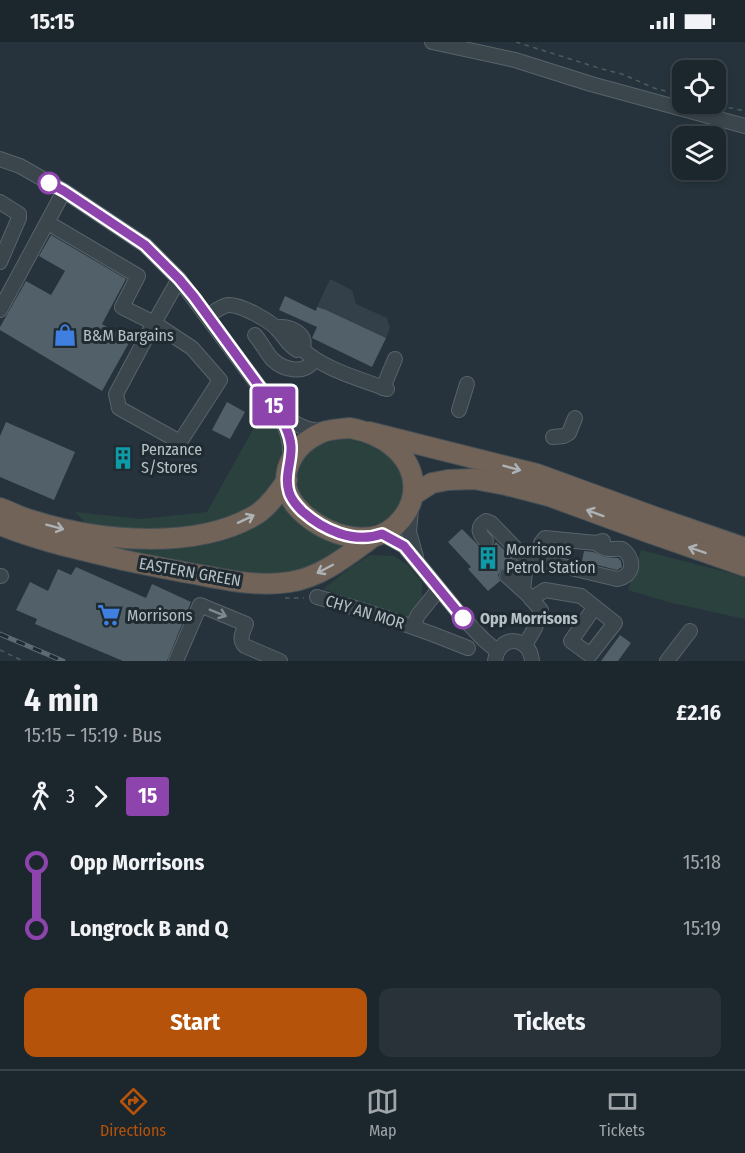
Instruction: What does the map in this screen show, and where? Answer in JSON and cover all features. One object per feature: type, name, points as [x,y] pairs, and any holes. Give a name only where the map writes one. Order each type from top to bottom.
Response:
[{"type":"highway","points":[[369,432],[392,446],[404,460],[415,487],[412,498],[404,515],[394,526],[378,535],[352,537],[331,531],[311,519],[296,505],[289,493],[287,469],[290,459],[302,445],[313,437],[326,431],[350,428],[369,432],[537,474],[745,548]]},
{"type":"highway","points":[[412,498],[432,483],[448,480],[474,479],[506,485],[549,496],[745,566]]},
{"type":"highway","name":"EASTERN GREEN","points":[[0,508],[32,521],[67,530],[121,537],[166,539],[204,534],[233,525],[258,513],[273,499],[287,480]]},
{"type":"highway","name":"EASTERN GREEN","points":[[0,525],[65,546],[141,564],[224,580],[267,584],[291,582],[311,576],[335,564],[378,535]]},
{"type":"street","points":[[432,42],[515,60],[591,84],[745,126]]},
{"type":"street","points":[[0,159],[20,166],[64,191],[145,245],[179,279],[278,412],[288,432],[291,446],[290,459]]},
{"type":"street","points":[[0,310],[64,191]]},
{"type":"street","points":[[0,202],[19,214],[0,262]]},
{"type":"street","points":[[55,227],[138,276],[122,307],[154,323],[192,348],[219,380],[180,442],[119,408],[116,394],[154,323],[179,279]]},
{"type":"street","points":[[208,316],[227,305],[250,311],[277,328],[290,346],[297,350],[302,349],[314,359],[346,374],[385,389],[395,359]]},
{"type":"street","points":[[255,334],[273,360],[287,368],[301,370],[309,367],[314,359]]},
{"type":"street","points":[[459,410],[467,384]]},
{"type":"street","points":[[278,412],[301,427],[314,431],[326,431]]},
{"type":"street","points":[[553,437],[569,434],[574,418]]},
{"type":"street","points":[[412,498],[409,532],[418,561]]},
{"type":"street","points":[[486,541],[480,535],[479,530],[481,524],[488,521],[525,558],[527,595]]},
{"type":"street","points":[[378,535],[404,546],[496,656],[501,646],[513,641],[525,645],[532,655],[532,661]]},
{"type":"street","points":[[545,538],[596,543],[610,550],[622,549],[632,560],[629,574],[617,579],[542,561],[539,556],[541,543],[545,538]]},
{"type":"street","points":[[526,563],[539,556]]},
{"type":"street","points":[[507,576],[541,610],[535,628],[525,645]]},
{"type":"street","name":"CHY AN MOR","points":[[413,627],[418,615],[439,590]]},
{"type":"street","points":[[527,595],[545,590],[581,597],[594,608]]},
{"type":"street","name":"CHY AN MOR","points":[[317,597],[359,608],[468,648]]},
{"type":"street","points":[[176,661],[200,605],[246,624],[241,639],[242,643],[280,661]]},
{"type":"street","points":[[667,661],[690,631]]},
{"type":"path","points":[[516,42],[622,74],[654,88],[672,93]]},
{"type":"path","points":[[726,107],[745,111]]},
{"type":"path","points":[[0,650],[23,661]]},
{"type":"shaded area","points":[[330,279],[352,290],[356,304],[387,318],[390,328],[386,338],[317,307]]},
{"type":"green space","points":[[278,412],[288,432],[289,493],[353,536],[335,564],[267,584],[110,548],[75,512],[141,519],[207,512],[261,415]]},
{"type":"green space","points":[[348,439],[370,444],[383,451],[401,470],[405,484],[405,497],[392,517],[381,523],[354,528],[327,521],[300,495],[296,476],[300,463],[307,453],[331,441]]},
{"type":"green space","points":[[641,550],[745,577],[745,619],[672,603],[628,590]]},
{"type":"green space","points":[[370,555],[394,556],[408,565],[422,583],[422,601],[410,618],[323,589]]},
{"type":"building","name":"B&M Bargains","points":[[51,235],[126,279],[102,324],[130,341],[102,391],[0,330],[26,281],[51,295],[65,271],[39,256]]},
{"type":"building","points":[[285,296],[316,311],[317,307],[326,310],[386,338],[372,367],[312,338],[317,327],[279,310]]},
{"type":"building","points":[[227,402],[245,412],[230,439],[212,430]]},
{"type":"building","points":[[6,422],[75,452],[54,500],[0,477],[0,436]]},
{"type":"building","name":"Morrisons Petrol Station","points":[[462,529],[485,552],[496,542],[517,562],[513,569],[508,567],[501,570],[498,575],[500,581],[488,591],[468,569],[471,567],[448,542]]},
{"type":"building","points":[[584,551],[618,558],[622,567],[617,570],[582,561]]},
{"type":"building","name":"Morrisons","points":[[76,567],[146,598],[152,584],[191,602],[167,661],[123,661],[35,624],[37,619],[16,610],[30,582],[48,591],[58,569],[71,575]]},
{"type":"building","points":[[620,635],[631,643],[618,661],[601,661]]},
{"type":"railway","points":[[0,634],[63,661]]},
{"type":"bus line","name":"15","points":[[49,183],[145,245],[194,297],[278,412],[288,432],[291,446],[287,480],[289,493],[296,505],[311,519],[331,531],[361,538],[382,534],[404,546],[463,618]]},
{"type":"place","name":"B&M Bargains","points":[[65,335]]},
{"type":"place","name":"Penzance S/Stores","points":[[123,458]]},
{"type":"place","name":"Morrisons Petrol Station","points":[[488,558]]},
{"type":"place","name":"Morrisons","points":[[109,615]]},
{"type":"place","name":"Opp Morrisons","points":[[463,618]]}]
